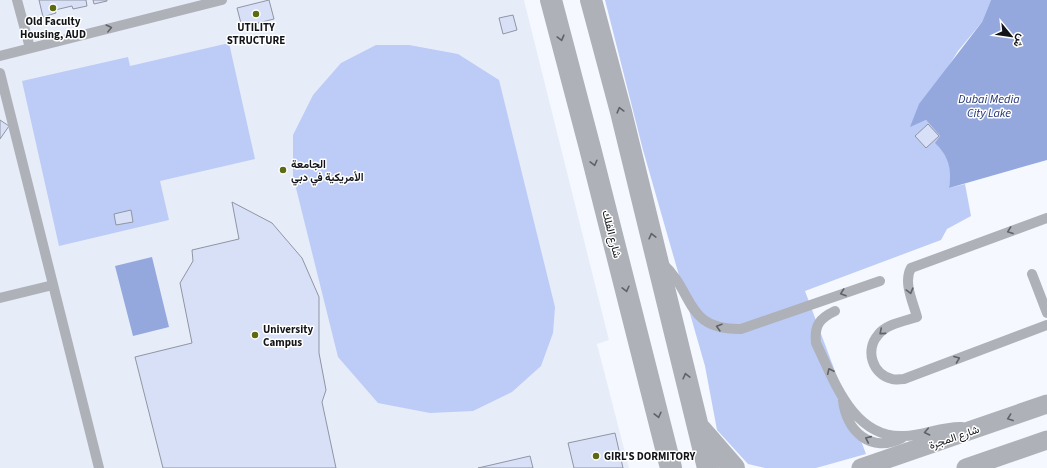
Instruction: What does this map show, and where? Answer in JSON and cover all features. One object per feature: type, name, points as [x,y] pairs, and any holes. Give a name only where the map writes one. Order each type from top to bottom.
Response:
[{"type":"street","name":"شارع الفلك","points":[[551,0],[671,468]]},
{"type":"street","points":[[590,0],[657,259],[708,468]]},
{"type":"street","name":"شارع المجرة","points":[[861,468],[1047,404]]},
{"type":"street","points":[[699,428],[734,468]]},
{"type":"street","points":[[966,468],[988,464],[1047,440]]},
{"type":"lane","points":[[17,0],[30,48]]},
{"type":"lane","points":[[0,56],[222,0]]},
{"type":"lane","points":[[0,73],[99,468]]},
{"type":"lane","points":[[1047,218],[911,268],[907,274],[907,281],[917,317],[888,328],[878,334],[872,344],[871,355],[874,366],[882,375],[892,380],[904,379],[1047,325]]},
{"type":"lane","points":[[657,259],[671,271],[694,312],[715,326],[728,329],[741,329],[880,280]]},
{"type":"lane","points":[[1032,274],[1047,312]]},
{"type":"lane","points":[[0,298],[53,285]]},
{"type":"lane","points":[[835,311],[824,316],[818,323],[815,333],[816,343],[843,400],[864,423],[876,431],[891,436],[905,436],[958,427],[980,428]]},
{"type":"shaded area","name":"الجامعة الأمريكية في دبي","points":[[0,0],[524,0],[609,340],[597,344],[629,468],[0,468]]},
{"type":"shaded area","points":[[605,0],[991,0],[982,22],[958,51],[911,126],[926,120],[940,136],[942,149],[948,160],[951,175],[949,188],[965,184],[971,216],[947,229],[941,240],[805,291],[866,454],[816,468],[765,468],[748,464],[717,430],[705,366],[643,150]]},
{"type":"shaded area","points":[[229,43],[255,159],[160,181],[169,220],[59,246],[22,81],[128,57],[130,66]]},
{"type":"shaded area","points":[[376,45],[409,45],[458,54],[499,80],[555,307],[553,333],[541,366],[512,392],[473,411],[430,413],[378,403],[338,357],[293,176],[293,135],[313,95],[341,63]]},
{"type":"water","name":"Dubai Media City Lake","points":[[991,0],[1047,0],[1047,160],[949,188],[950,169],[944,153],[935,143],[940,136],[926,120],[910,127],[919,104],[982,22]]},
{"type":"water","points":[[152,257],[169,327],[133,336],[115,266]]},
{"type":"building","name":"Old Faculty Housing, AUD","points":[[39,0],[86,0],[87,6],[73,9],[72,6],[55,10],[56,13],[43,17]]},
{"type":"building","name":"Old Faculty Housing, AUD","points":[[93,0],[107,0],[107,1],[94,4]]},
{"type":"building","name":"UTILITY STRUCTURE","points":[[269,0],[274,19],[242,27],[237,8]]},
{"type":"building","points":[[513,15],[517,30],[503,34],[499,18]]},
{"type":"building","points":[[0,120],[9,126],[0,139]]},
{"type":"building","points":[[928,124],[939,136],[926,148],[915,136]]},
{"type":"building","name":"University Campus","points":[[232,202],[272,223],[302,258],[319,297],[319,353],[326,390],[322,402],[336,468],[163,468],[135,357],[192,343],[180,283],[193,261],[192,250],[239,239]]},
{"type":"building","points":[[131,210],[133,222],[116,225],[114,214]]},
{"type":"building","name":"GIRL'S DORMITORY","points":[[615,433],[623,468],[574,468],[568,443]]},
{"type":"building","points":[[530,456],[533,468],[478,468]]},
{"type":"place","name":"Old Faculty Housing, AUD","points":[[53,8]]},
{"type":"place","name":"UTILITY STRUCTURE","points":[[256,14]]},
{"type":"place","name":"الجامعة الأمريكية في دبي","points":[[283,170]]},
{"type":"place","name":"University Campus","points":[[255,335]]},
{"type":"place","name":"GIRL'S DORMITORY","points":[[596,456]]}]
